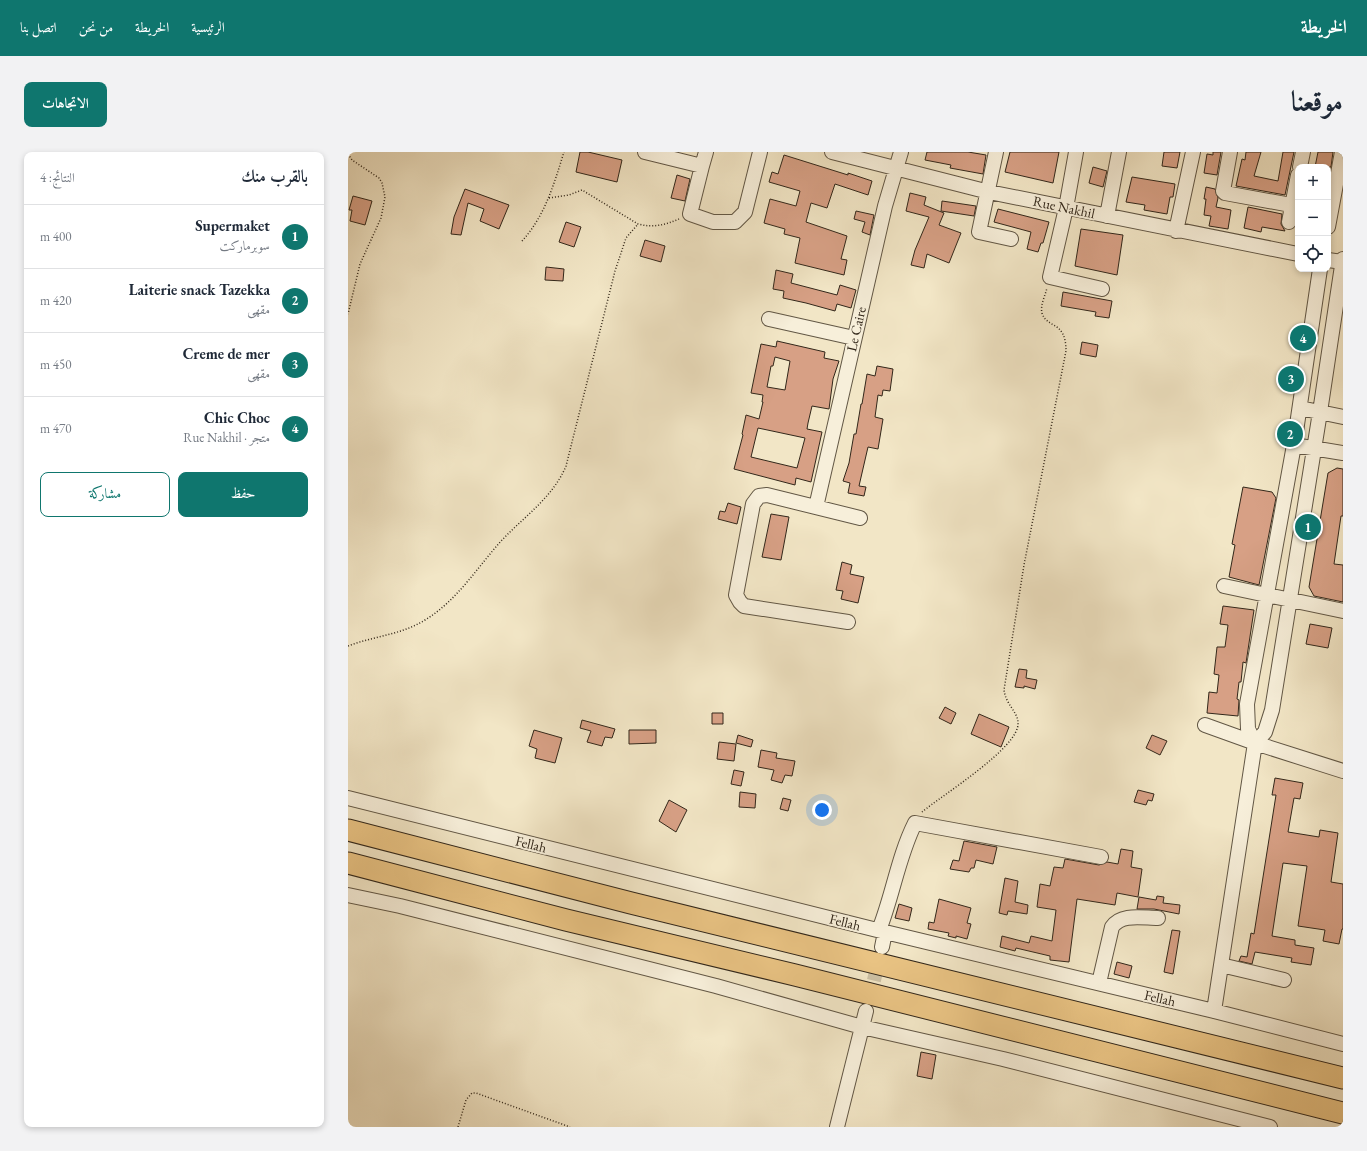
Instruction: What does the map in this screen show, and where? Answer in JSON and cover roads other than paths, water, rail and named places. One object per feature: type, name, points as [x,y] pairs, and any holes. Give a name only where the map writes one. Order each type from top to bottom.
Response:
[{"type":"highway","points":[[348,830],[631,903],[1343,1078]]},
{"type":"highway","points":[[348,863],[566,920],[795,975],[1343,1113]]},
{"type":"street","points":[[645,152],[702,166]]},
{"type":"street","points":[[706,152],[690,214],[713,222],[728,224],[735,222],[745,212],[760,152]]},
{"type":"street","name":"Rue Nakhil","points":[[832,152],[989,192],[1176,231],[1295,253]]},
{"type":"street","name":"Le Caire","points":[[816,507],[885,206],[901,152]]},
{"type":"street","points":[[996,152],[989,192],[974,231],[1011,239]]},
{"type":"street","points":[[1076,152],[1066,208],[1050,277],[1102,289]]},
{"type":"street","points":[[1107,216],[1119,152]]},
{"type":"street","points":[[1176,231],[1193,152]]},
{"type":"street","points":[[1230,152],[1223,185],[1223,191],[1225,193],[1292,205]]},
{"type":"street","points":[[1301,164],[1303,152]]},
{"type":"street","points":[[1331,211],[1342,152]]},
{"type":"street","points":[[1289,222],[1295,190]]},
{"type":"street","points":[[1214,1011],[1256,743],[1264,732],[1270,718],[1315,448],[1343,261],[1331,260]]},
{"type":"street","points":[[1256,743],[1248,729],[1246,712],[1294,445],[1320,272]]},
{"type":"street","points":[[769,319],[854,338]]},
{"type":"street","points":[[1300,408],[1343,417]]},
{"type":"street","points":[[1294,445],[1343,453]]},
{"type":"street","points":[[848,622],[744,606],[736,594],[753,504],[759,496],[767,495],[860,518]]},
{"type":"street","points":[[1224,586],[1343,611]]},
{"type":"street","points":[[1205,725],[1343,771]]},
{"type":"street","name":"Fellah","points":[[348,798],[1343,1044]]},
{"type":"street","points":[[882,947],[882,931],[904,847],[915,823],[1101,857]]},
{"type":"street","points":[[348,896],[400,906],[716,986],[862,1027],[1003,1059],[1270,1127]]},
{"type":"street","points":[[1099,983],[1114,923],[1123,918],[1158,918]]},
{"type":"street","points":[[1221,965],[1284,980]]},
{"type":"street","points":[[837,1127],[866,1011]]},
{"type":"tunnel","points":[[869,1001],[880,955]]},
{"type":"place","name":"Chic Choc","points":[[1303,338]]},
{"type":"place","name":"Creme de mer","points":[[1291,379]]},
{"type":"place","name":"Laiterie snack Tazekka","points":[[1290,434]]},
{"type":"place","name":"Supermaket","points":[[1308,527]]}]
